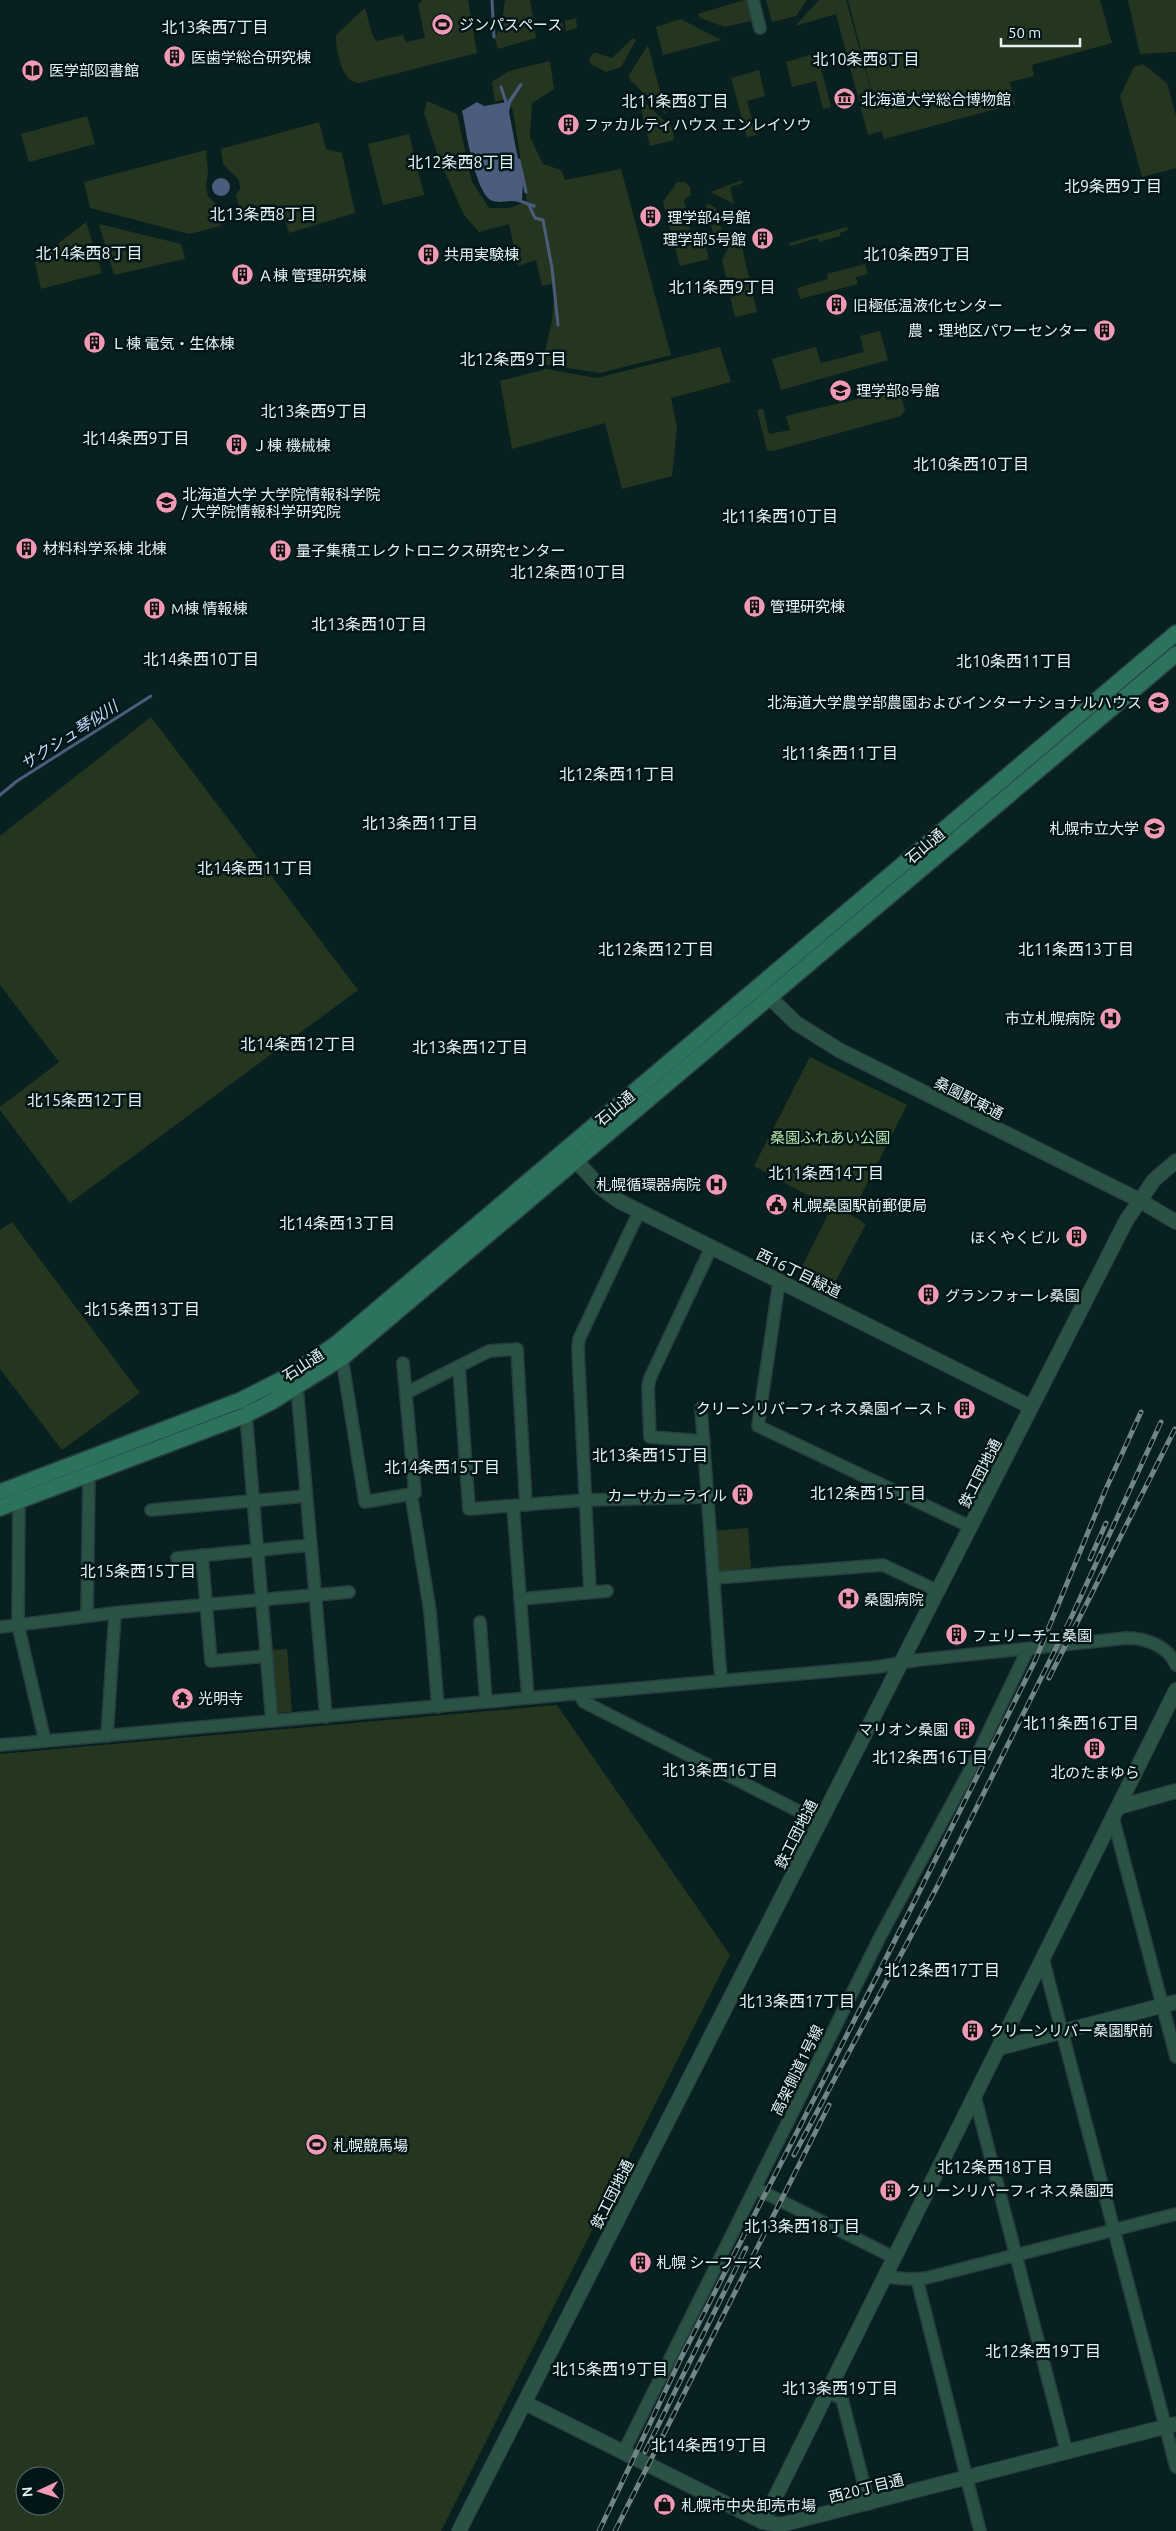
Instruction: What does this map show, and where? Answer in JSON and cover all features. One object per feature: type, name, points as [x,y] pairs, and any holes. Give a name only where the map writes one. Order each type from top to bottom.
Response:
[{"type":"main road","name":"石山通","points":[[764,992],[1176,633]]},
{"type":"main road","name":"石山通","points":[[0,1508],[89,1474],[243,1407],[336,1344],[570,1155],[764,992],[1176,654]]},
{"type":"main road","name":"石山通","points":[[0,1492],[298,1387],[342,1358],[570,1155]]},
{"type":"street","points":[[753,0],[760,28]]},
{"type":"street","name":"桑園駅東通","points":[[764,992],[801,1027],[839,1050],[1139,1200],[1176,1222]]},
{"type":"street","name":"西16丁目緑道","points":[[570,1155],[601,1188],[639,1212],[1031,1407]]},
{"type":"street","name":"鉄工団地通","points":[[459,2531],[1126,1221],[1154,1180],[1176,1161]]},
{"type":"street","points":[[590,1592],[579,1339],[639,1212]]},
{"type":"street","points":[[704,1441],[650,1437],[648,1387],[650,1378],[711,1248]]},
{"type":"street","points":[[779,1282],[758,1426],[971,1527]]},
{"type":"street","points":[[406,1393],[489,1351],[516,1349],[526,1505]]},
{"type":"street","points":[[342,1358],[365,1502],[411,1494]]},
{"type":"street","points":[[403,1364],[413,1468],[414,1492],[411,1494],[430,1611],[438,1706]]},
{"type":"street","points":[[459,1366],[469,1509],[586,1500],[708,1497]]},
{"type":"street","points":[[298,1387],[326,1716]]},
{"type":"street","points":[[243,1407],[258,1549],[272,1721]]},
{"type":"street","points":[[702,1408],[722,1681]]},
{"type":"street","points":[[413,1468],[465,1465]]},
{"type":"street","points":[[87,1616],[89,1474]]},
{"type":"street","points":[[17,1485],[21,1500],[18,1625],[45,1741]]},
{"type":"street","points":[[151,1510],[306,1496]]},
{"type":"street","points":[[513,1506],[528,1698]]},
{"type":"street","points":[[178,1558],[311,1545]]},
{"type":"street","points":[[202,1555],[211,1661],[267,1656]]},
{"type":"street","points":[[714,1578],[883,1565],[938,1591]]},
{"type":"street","points":[[520,1599],[607,1591]]},
{"type":"street","points":[[0,1627],[206,1603],[349,1592]]},
{"type":"street","points":[[107,1736],[115,1614]]},
{"type":"street","points":[[480,1622],[486,1702]]},
{"type":"street","points":[[0,1745],[877,1667],[1136,1638],[1146,1640],[1166,1651],[1176,1665]]},
{"type":"street","name":"高架側道1号線","points":[[624,2453],[881,1935],[970,1770],[1028,1649]]},
{"type":"street","points":[[763,2522],[1176,1690]]},
{"type":"street","points":[[579,1694],[584,1702],[820,1822]]},
{"type":"street","points":[[1116,1812],[1176,1792]]},
{"type":"street","points":[[1116,1812],[1170,2004],[1176,2057]]},
{"type":"street","points":[[1043,1959],[1115,2230],[1171,2426],[1176,2467]]},
{"type":"street","points":[[999,2048],[1170,2004]]},
{"type":"street","points":[[975,2097],[1067,2453]]},
{"type":"street","points":[[755,2188],[895,2258]]},
{"type":"street","points":[[885,2277],[917,2279],[1176,2214]]},
{"type":"street","points":[[917,2279],[980,2531]]},
{"type":"street","points":[[829,2392],[842,2399],[869,2504]]},
{"type":"street","name":"西20丁目通","points":[[524,2403],[763,2522],[787,2525],[1171,2426]]},
{"type":"green space","points":[[423,0],[468,0],[477,53],[359,83],[348,77],[339,57],[336,35],[365,8],[372,34],[376,41],[403,35],[406,42],[425,38],[418,4]]},
{"type":"green space","points":[[505,0],[530,0],[536,38],[498,49],[495,39],[502,22]]},
{"type":"green space","points":[[744,0],[751,0],[755,20],[725,27],[700,18],[698,14]]},
{"type":"green space","points":[[766,0],[807,0],[796,16],[772,22]]},
{"type":"green space","points":[[819,0],[846,0],[877,112],[848,0],[1100,0],[1112,43],[1032,65],[1034,76],[1010,82],[1015,104],[884,139],[882,131],[868,135],[836,14],[795,26]]},
{"type":"green space","points":[[1128,0],[1176,0],[1176,52],[1140,54]]},
{"type":"green space","points":[[576,18],[577,28],[566,31],[565,21]]},
{"type":"green space","points":[[681,19],[721,40],[663,55],[656,27]]},
{"type":"green space","points":[[562,22],[564,31],[558,33],[549,25]]},
{"type":"green space","points":[[633,38],[636,40],[621,67],[606,72],[591,64],[589,59],[594,52],[612,58]]},
{"type":"green space","points":[[648,45],[666,115],[630,80],[629,75]]},
{"type":"green space","points":[[817,53],[831,107],[823,109],[816,81],[792,87],[786,62]]},
{"type":"green space","points":[[550,61],[554,89],[532,103],[530,137],[543,164],[561,170],[565,180],[621,169],[671,355],[600,373],[542,364],[552,321],[555,283],[542,286],[536,260],[518,266],[509,224],[479,232],[464,215],[439,159],[424,113],[427,101],[457,114],[472,182],[489,208],[510,208],[527,201],[513,111],[507,99],[495,102],[492,82],[509,71]]},
{"type":"green space","points":[[1143,64],[1167,83],[1176,116],[1176,168],[1142,177],[1120,96],[1134,67]]},
{"type":"green space","points":[[759,70],[765,96],[747,101],[756,135],[747,137],[731,78]]},
{"type":"green space","points":[[639,100],[642,100],[673,129],[674,140],[650,146]]},
{"type":"green space","points":[[87,116],[95,144],[29,162],[21,134]]},
{"type":"green space","points":[[319,122],[326,149],[342,153],[355,213],[289,233],[283,214],[241,217],[236,195],[240,189],[239,180],[223,164],[221,149]]},
{"type":"green space","points":[[409,134],[424,195],[383,205],[368,144]]},
{"type":"green space","points":[[206,150],[208,173],[206,187],[208,196],[215,203],[221,226],[189,234],[90,208],[84,182]]},
{"type":"green space","points":[[742,180],[743,183],[730,187],[734,204],[711,192]]},
{"type":"green space","points":[[677,182],[685,182],[690,187],[691,195],[684,200],[694,247],[705,244],[709,259],[680,266],[663,202]]},
{"type":"green space","points":[[709,204],[716,208],[718,219],[710,221],[706,205]]},
{"type":"green space","points":[[86,222],[102,273],[41,289],[35,262]]},
{"type":"green space","points":[[720,223],[722,232],[718,240],[715,240],[711,225]]},
{"type":"green space","points":[[99,224],[181,244],[185,259],[114,275]]},
{"type":"green space","points":[[847,227],[848,230],[840,233],[840,236],[819,242],[818,238],[790,246],[789,243]]},
{"type":"green space","points":[[738,230],[757,312],[735,317],[722,260]]},
{"type":"green space","points":[[865,264],[868,274],[856,277],[858,284],[800,299],[797,288],[828,279],[827,274]]},
{"type":"green space","points":[[880,331],[888,360],[781,390],[772,359],[816,347],[821,363],[864,352],[860,336]]},
{"type":"green space","points":[[720,347],[731,382],[671,398],[677,428],[672,476],[622,489],[605,423],[512,449],[500,381],[546,369],[597,378]]},
{"type":"green space","points":[[899,389],[905,410],[901,416],[773,451],[767,450],[757,410],[763,409],[769,434],[790,430],[786,416]]},
{"type":"green space","points":[[151,717],[358,990],[70,1203],[0,1110],[0,1107],[59,1062],[0,985],[0,836]]},
{"type":"green space","name":"桑園ふれあい公園","points":[[810,1057],[907,1105],[851,1215],[866,1224],[832,1288],[800,1271],[831,1208],[754,1166]]},
{"type":"green space","points":[[12,1222],[140,1393],[62,1450],[0,1369],[0,1230]]},
{"type":"green space","points":[[748,1528],[751,1568],[721,1571],[714,1531]]},
{"type":"green space","points":[[287,1649],[292,1712],[277,1713],[272,1650]]},
{"type":"green space","name":"札幌競馬場","points":[[557,1705],[730,1955],[441,2531],[0,2531],[0,1754]]},
{"type":"water","points":[[520,83],[523,84],[511,103],[509,112],[523,185],[522,200],[536,205],[535,208],[515,201],[493,201],[487,197],[477,176],[462,111],[477,102],[484,106],[507,102]]},
{"type":"water","points":[[221,178],[227,181],[230,187],[227,193],[221,196],[215,193],[212,187],[215,181]]},
{"type":"waterway","points":[[492,0],[494,37]]},
{"type":"waterway","points":[[501,87],[507,105]]},
{"type":"waterway","points":[[519,160],[526,192]]},
{"type":"waterway","points":[[529,205],[535,218],[543,220],[552,268],[558,325]]},
{"type":"waterway","name":"サクシュ琴似川","points":[[0,795],[17,781],[151,696]]},
{"type":"railway","points":[[599,2531],[681,2358],[876,1978],[1035,1661],[1105,1491],[1141,1412]]},
{"type":"railway","points":[[794,2155],[937,1887],[1071,1618],[1161,1422]]},
{"type":"railway","points":[[1049,1678],[1175,1429]]},
{"type":"railway","points":[[1090,1559],[1106,1523]]},
{"type":"railway","points":[[615,2531],[829,2105]]},
{"type":"railway","points":[[645,2452],[746,2248]]},
{"type":"place","name":"ジンパスペース","points":[[443,24]]},
{"type":"place","name":"医歯学総合研究棟","points":[[175,57]]},
{"type":"place","name":"医学部図書館","points":[[33,70]]},
{"type":"place","name":"北海道大学総合博物館","points":[[845,99]]},
{"type":"place","name":"ファカルティハウス エンレイソウ","points":[[568,124]]},
{"type":"place","name":"理学部4号館","points":[[651,217]]},
{"type":"place","name":"理学部5号館","points":[[762,239]]},
{"type":"place","name":"共用実験棟","points":[[428,254]]},
{"type":"place","name":"Ａ棟 管理研究棟","points":[[242,275]]},
{"type":"place","name":"旧極低温液化センター","points":[[837,305]]},
{"type":"place","name":"農・理地区パワーセンター","points":[[1104,330]]},
{"type":"place","name":"Ｌ棟 電気・生体棟","points":[[95,343]]},
{"type":"place","name":"理学部8号館","points":[[840,390]]},
{"type":"place","name":"Ｊ棟 機械棟","points":[[236,445]]},
{"type":"place","name":"北海道大学 大学院情報科学院 / 大学院情報科学研究院","points":[[166,503]]},
{"type":"place","name":"材料科学系棟 北棟","points":[[27,548]]},
{"type":"place","name":"量子集積エレクトロニクス研究センター","points":[[280,550]]},
{"type":"place","name":"管理研究棟","points":[[754,606]]},
{"type":"place","name":"M棟 情報棟","points":[[155,608]]},
{"type":"place","name":"北海道大学農学部農園およびインターナショナルハウス","points":[[1158,702]]},
{"type":"place","name":"札幌市立大学","points":[[1155,828]]},
{"type":"place","name":"市立札幌病院","points":[[1111,1018]]},
{"type":"place","name":"札幌循環器病院","points":[[717,1184]]},
{"type":"place","name":"札幌桑園駅前郵便局","points":[[776,1205]]},
{"type":"place","name":"ほくやくビル","points":[[1076,1237]]},
{"type":"place","name":"グランフォーレ桑園","points":[[929,1295]]},
{"type":"place","name":"クリーンリバーフィネス桑園イースト","points":[[964,1408]]},
{"type":"place","name":"カーサカーライル","points":[[743,1495]]},
{"type":"place","name":"桑園病院","points":[[848,1599]]},
{"type":"place","name":"フェリーチェ桑園","points":[[956,1635]]},
{"type":"place","name":"光明寺","points":[[182,1698]]},
{"type":"place","name":"マリオン桑園","points":[[964,1729]]},
{"type":"place","name":"北のたまゆら","points":[[1095,1749]]},
{"type":"place","name":"クリーンリバー桑園駅前","points":[[973,2030]]},
{"type":"place","name":"札幌競馬場","points":[[317,2145]]},
{"type":"place","name":"クリーンリバーフィネス桑園西","points":[[890,2190]]},
{"type":"place","name":"札幌 シーフーズ","points":[[640,2262]]},
{"type":"place","name":"札幌市中央卸売市場","points":[[665,2505]]},
{"type":"district","name":"北13条西7丁目","points":[[215,27]]},
{"type":"district","name":"北10条西8丁目","points":[[866,59]]},
{"type":"district","name":"北11条西8丁目","points":[[675,101]]},
{"type":"district","name":"北12条西8丁目","points":[[461,162]]},
{"type":"district","name":"北9条西9丁目","points":[[1113,186]]},
{"type":"district","name":"北13条西8丁目","points":[[263,214]]},
{"type":"district","name":"北14条西8丁目","points":[[89,253]]},
{"type":"district","name":"北10条西9丁目","points":[[917,254]]},
{"type":"district","name":"北11条西9丁目","points":[[722,287]]},
{"type":"district","name":"北12条西9丁目","points":[[513,359]]},
{"type":"district","name":"北13条西9丁目","points":[[314,411]]},
{"type":"district","name":"北14条西9丁目","points":[[136,438]]},
{"type":"district","name":"北10条西10丁目","points":[[971,464]]},
{"type":"district","name":"北11条西10丁目","points":[[780,516]]},
{"type":"district","name":"北12条西10丁目","points":[[568,572]]},
{"type":"district","name":"北13条西10丁目","points":[[369,624]]},
{"type":"district","name":"北14条西10丁目","points":[[201,659]]},
{"type":"district","name":"北10条西11丁目","points":[[1014,661]]},
{"type":"district","name":"北11条西11丁目","points":[[840,753]]},
{"type":"district","name":"北12条西11丁目","points":[[617,774]]},
{"type":"district","name":"北13条西11丁目","points":[[420,823]]},
{"type":"district","name":"北14条西11丁目","points":[[255,868]]},
{"type":"district","name":"北12条西12丁目","points":[[656,949]]},
{"type":"district","name":"北11条西13丁目","points":[[1076,949]]},
{"type":"district","name":"北14条西12丁目","points":[[298,1044]]},
{"type":"district","name":"北13条西12丁目","points":[[470,1047]]},
{"type":"district","name":"北15条西12丁目","points":[[85,1100]]},
{"type":"district","name":"北11条西14丁目","points":[[826,1173]]},
{"type":"district","name":"北14条西13丁目","points":[[337,1223]]},
{"type":"district","name":"北15条西13丁目","points":[[142,1309]]},
{"type":"district","name":"北13条西15丁目","points":[[650,1455]]},
{"type":"district","name":"北14条西15丁目","points":[[442,1467]]},
{"type":"district","name":"北12条西15丁目","points":[[868,1493]]},
{"type":"district","name":"北15条西15丁目","points":[[138,1571]]},
{"type":"district","name":"北11条西16丁目","points":[[1081,1723]]},
{"type":"district","name":"北12条西16丁目","points":[[930,1757]]},
{"type":"district","name":"北13条西16丁目","points":[[720,1770]]},
{"type":"district","name":"北12条西17丁目","points":[[942,1970]]},
{"type":"district","name":"北13条西17丁目","points":[[797,2001]]},
{"type":"district","name":"北12条西18丁目","points":[[995,2167]]},
{"type":"district","name":"北13条西18丁目","points":[[802,2226]]},
{"type":"district","name":"北12条西19丁目","points":[[1043,2351]]},
{"type":"district","name":"北15条西19丁目","points":[[610,2369]]},
{"type":"district","name":"北13条西19丁目","points":[[840,2388]]},
{"type":"district","name":"北14条西19丁目","points":[[709,2445]]}]
